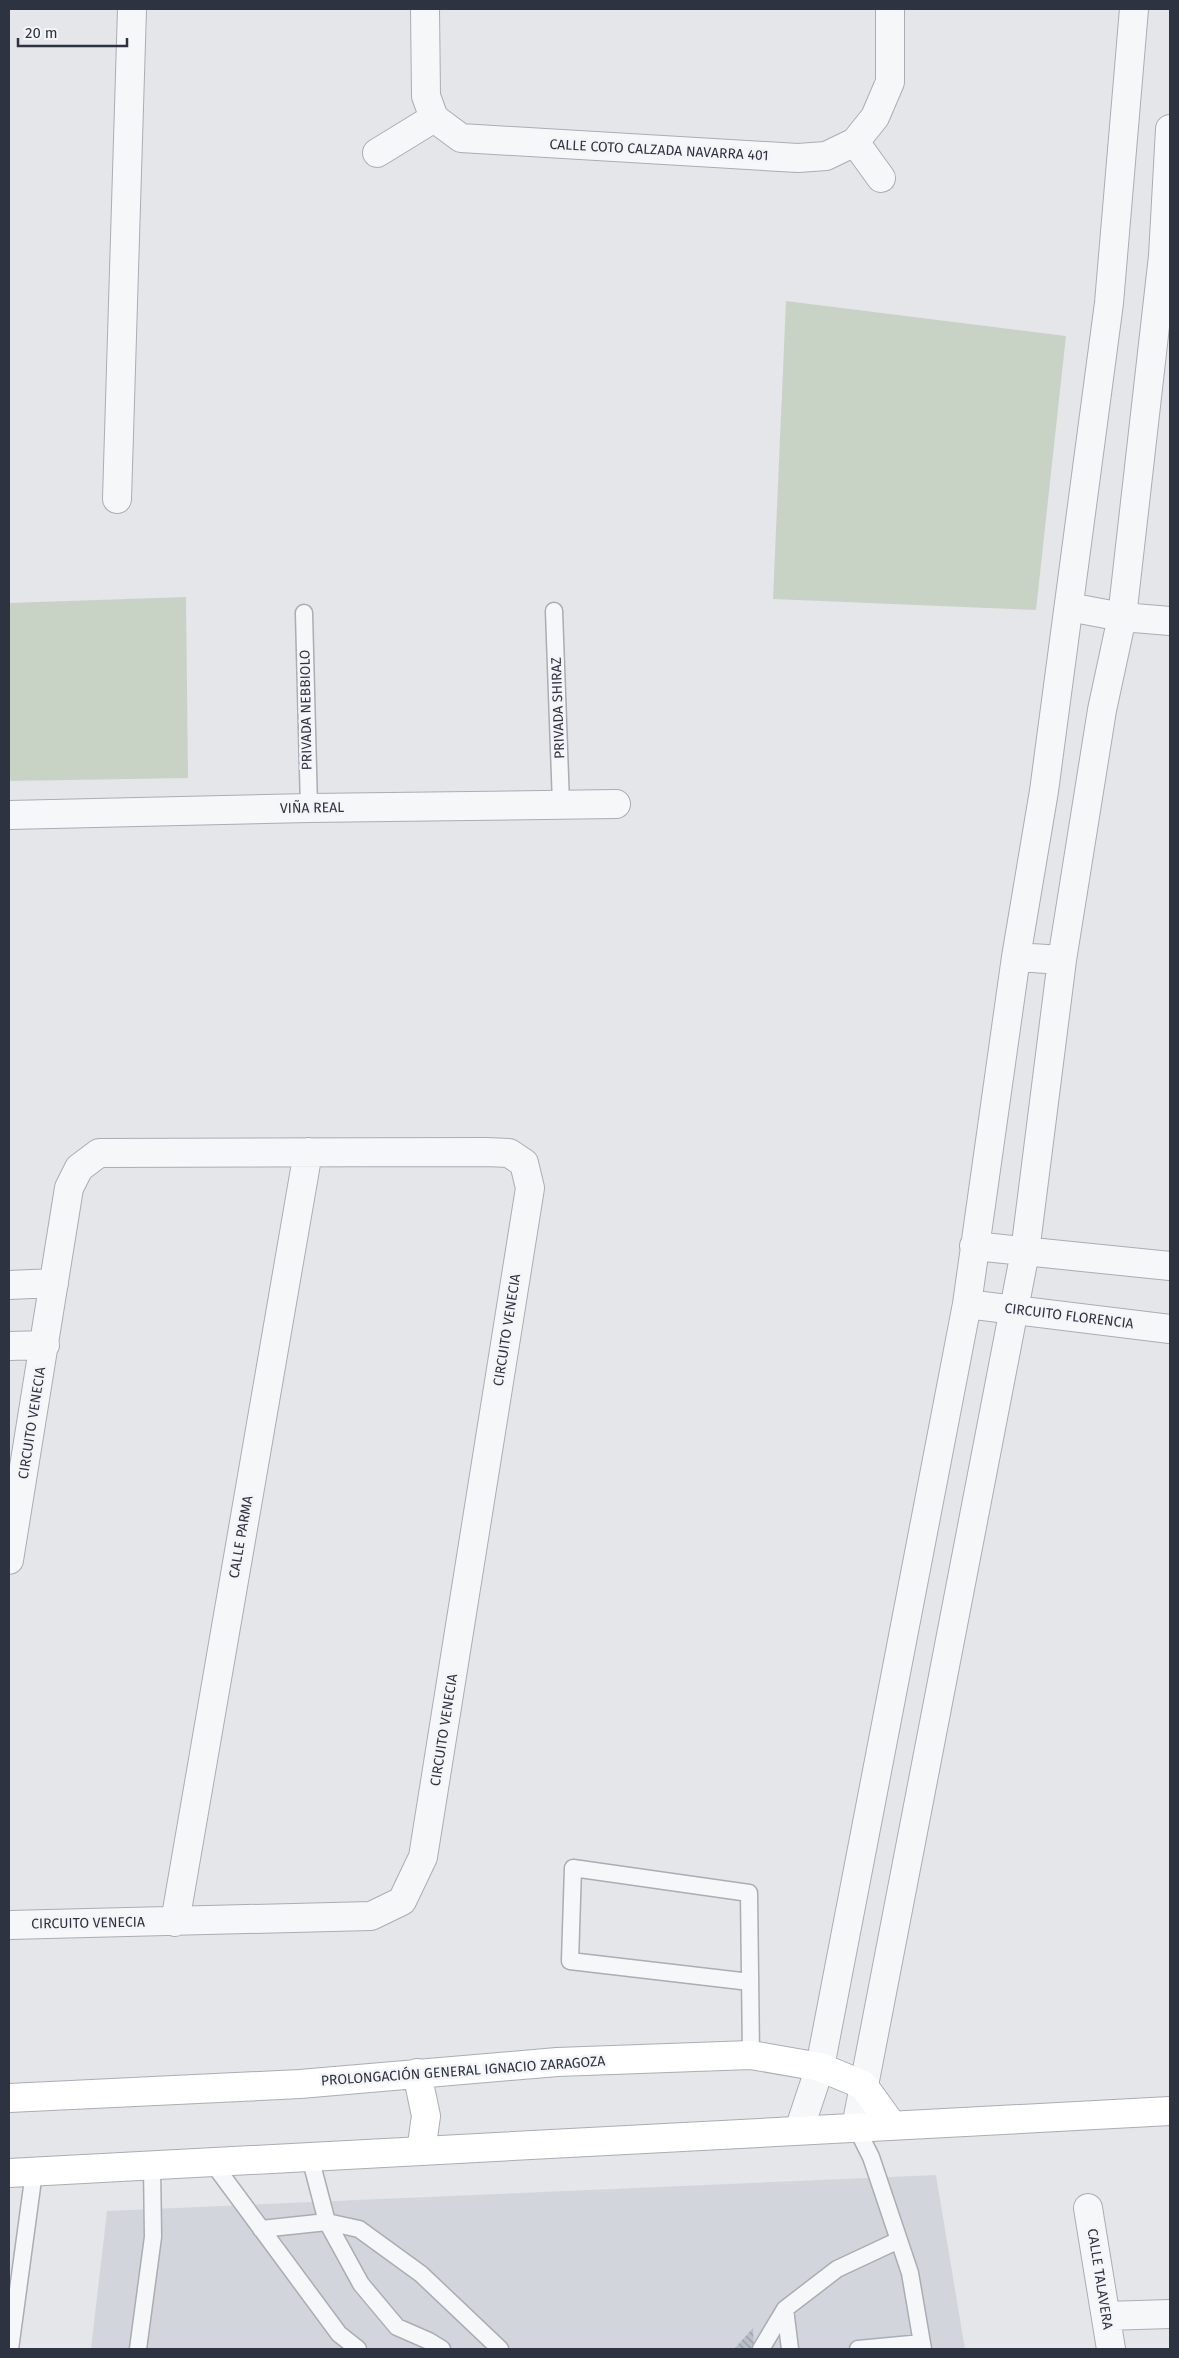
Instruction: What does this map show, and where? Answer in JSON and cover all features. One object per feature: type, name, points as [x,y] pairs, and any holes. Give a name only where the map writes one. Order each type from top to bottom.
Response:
[{"type":"street","points":[[116,499],[132,9]]},
{"type":"street","points":[[377,153],[434,118],[426,96],[425,9]]},
{"type":"street","name":"CALLE COTO CALZADA NAVARRA 401","points":[[434,118],[461,138],[778,157],[826,156],[854,142],[875,118],[890,82],[890,9]]},
{"type":"street","points":[[799,2130],[820,2067],[967,1304],[1016,957],[1044,791],[1110,303],[1134,9]]},
{"type":"street","points":[[856,2127],[1026,1252],[1062,960],[1102,710],[1122,617],[1162,256],[1170,129]]},
{"type":"street","points":[[854,142],[881,178]]},
{"type":"street","points":[[1069,607],[1122,617],[1170,621]]},
{"type":"street","name":"VIÑA REAL","points":[[9,815],[309,808],[616,804]]},
{"type":"street","points":[[1016,957],[1062,960]]},
{"type":"street","name":"CALLE PARMA","points":[[175,1922],[308,1152]]},
{"type":"street","name":"CIRCUITO VENECIA","points":[[9,1560],[69,1188],[79,1168],[99,1153],[501,1152],[509,1153],[524,1163],[530,1188],[424,1857],[402,1901],[371,1916],[175,1922],[9,1924]]},
{"type":"street","points":[[974,1246],[1170,1266]]},
{"type":"street","points":[[9,1285],[54,1283]]},
{"type":"street","name":"CIRCUITO FLORENCIA","points":[[967,1304],[1170,1329]]},
{"type":"street","points":[[9,1346],[44,1345]]},
{"type":"street","name":"PROLONGACIÓN GENERAL IGNACIO ZARAGOZA","points":[[9,2098],[300,2084],[557,2062],[751,2056],[820,2067],[864,2085]]},
{"type":"street","points":[[417,2073],[426,2116],[420,2151]]},
{"type":"street","points":[[864,2085],[892,2125]]},
{"type":"street","points":[[21,2173],[1170,2111]]},
{"type":"street","name":"CALLE TALAVERA","points":[[1088,2208],[1111,2349]]},
{"type":"street","points":[[1106,2316],[1170,2314]]},
{"type":"lane","name":"PRIVADA SHIRAZ","points":[[554,611],[561,804]]},
{"type":"lane","name":"PRIVADA NEBBIOLO","points":[[304,613],[309,808]]},
{"type":"lane","points":[[750,1982],[570,1962],[574,1868],[749,1893],[751,2056]]},
{"type":"lane","points":[[856,2127],[871,2157],[910,2273],[923,2346],[858,2349]]},
{"type":"lane","points":[[310,2157],[327,2222],[361,2284],[397,2327],[442,2349]]},
{"type":"lane","points":[[212,2162],[339,2334],[358,2349]]},
{"type":"lane","points":[[138,2349],[153,2237],[152,2166]]},
{"type":"lane","points":[[10,2349],[21,2173]]},
{"type":"lane","points":[[261,2229],[327,2222],[359,2229],[421,2274],[500,2349]]},
{"type":"lane","points":[[761,2349],[785,2309],[837,2269],[899,2240]]},
{"type":"lane","points":[[785,2309],[790,2349]]},
{"type":"shaded area","points":[[936,2175],[965,2349],[91,2349],[107,2211]]},
{"type":"green space","points":[[786,301],[1066,336],[1036,610],[773,599]]},
{"type":"green space","points":[[186,597],[188,778],[9,781],[9,603]]},
{"type":"building","points":[[753,2328],[754,2349],[734,2349]]}]
